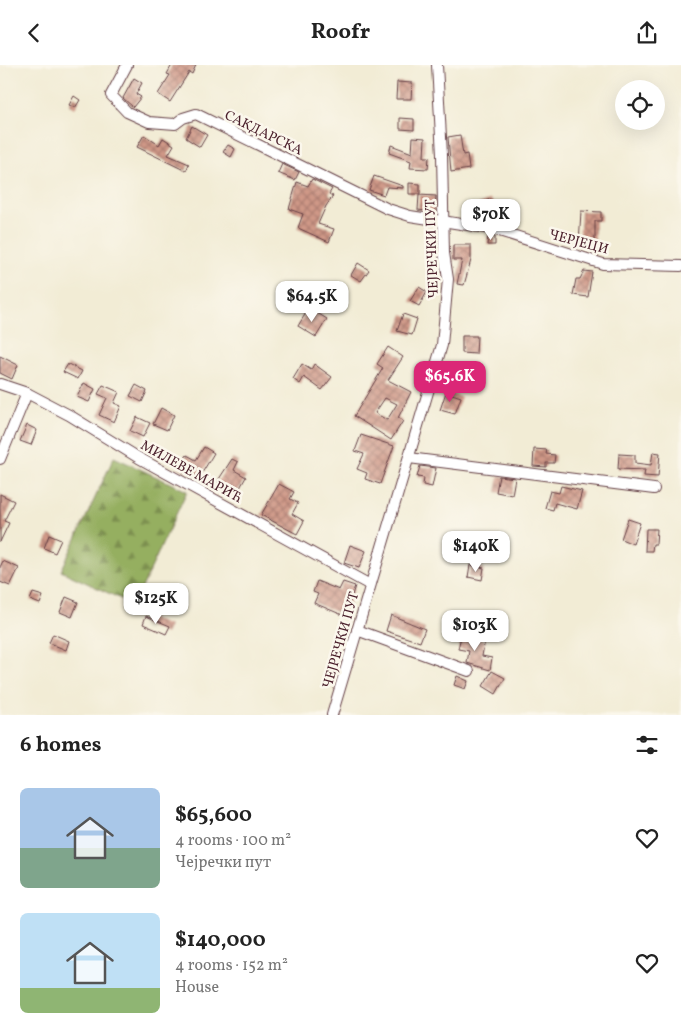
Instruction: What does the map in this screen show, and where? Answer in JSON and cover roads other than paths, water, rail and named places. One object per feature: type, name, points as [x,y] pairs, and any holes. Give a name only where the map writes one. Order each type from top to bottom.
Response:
[{"type":"street","name":"САКДАРСКА","points":[[126,65],[111,95],[119,105],[137,118],[149,122],[170,124],[196,114],[388,209],[410,216],[443,219]]},
{"type":"street","name":"ЧЕЈРЕЧКИ ПУТ","points":[[332,715],[370,585],[432,387],[442,345],[448,279],[444,253],[442,155],[436,65]]},
{"type":"street","name":"ЧЕРЈЕЦИ","points":[[443,219],[493,229],[603,264],[681,266]]},
{"type":"street","name":"МИЛЕВЕ МAРИЋ","points":[[0,384],[27,393],[370,585]]},
{"type":"street","points":[[0,459],[27,393]]},
{"type":"street","points":[[409,458],[654,489]]},
{"type":"street","points":[[357,629],[469,671]]}]
